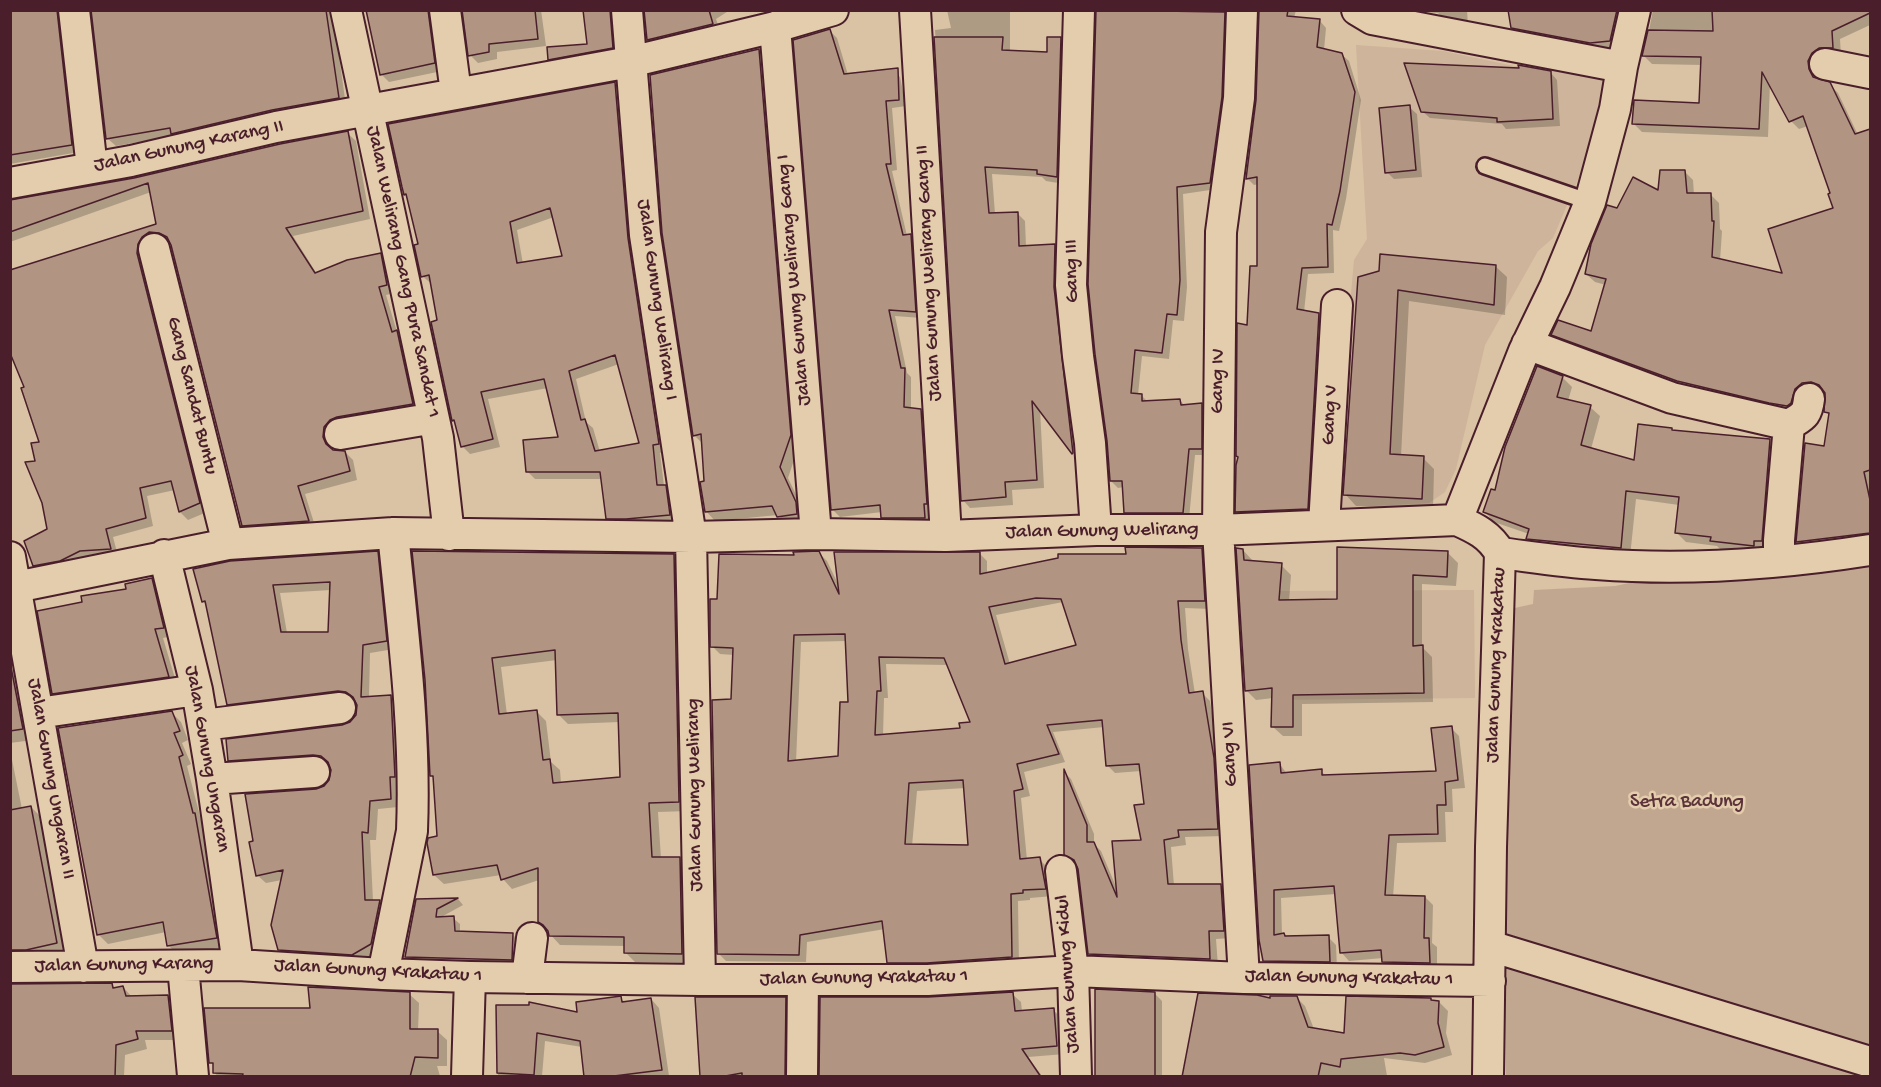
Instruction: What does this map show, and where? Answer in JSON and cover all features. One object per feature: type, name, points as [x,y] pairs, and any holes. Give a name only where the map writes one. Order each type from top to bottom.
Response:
[{"type":"street","points":[[74,10],[92,168]]},
{"type":"street","name":"Jalan Welirang Gang Pura Sandat 1","points":[[346,10],[438,438],[449,535]]},
{"type":"street","points":[[445,10],[456,93]]},
{"type":"street","name":"Jalan Gunung Welirang I","points":[[627,10],[645,235],[691,537]]},
{"type":"street","points":[[366,109],[630,62],[775,27],[833,10]]},
{"type":"street","name":"Jalan Gunung Welirang Gang II","points":[[915,10],[946,536]]},
{"type":"street","name":"Gang III","points":[[1079,10],[1071,285],[1090,443],[1096,530]]},
{"type":"street","name":"Gang IV","points":[[1218,530],[1221,232],[1239,98],[1242,10]]},
{"type":"street","points":[[1456,519],[1527,344],[1555,287],[1590,202],[1615,109],[1635,10]]},
{"type":"street","points":[[1367,13],[1622,67]]},
{"type":"street","name":"Jalan Gunung Welirang Gang I","points":[[775,27],[816,534]]},
{"type":"street","points":[[1825,64],[1870,73]]},
{"type":"street","name":"Jalan Gunung Karang II","points":[[10,183],[131,161],[276,127],[366,109]]},
{"type":"street","name":"Gang Sandat Buntu","points":[[154,249],[228,544]]},
{"type":"street","name":"Gang V","points":[[1324,525],[1337,305]]},
{"type":"street","points":[[1527,344],[1672,398],[1789,425],[1808,412],[1809,399]]},
{"type":"street","points":[[340,434],[429,419]]},
{"type":"street","points":[[1779,560],[1789,425]]},
{"type":"street","name":"Jalan Gunung Welirang","points":[[393,533],[691,537],[816,534],[946,536],[1096,530],[1218,530],[1456,519],[1480,530],[1495,544],[1500,553]]},
{"type":"street","name":"Gang VI","points":[[1218,530],[1244,978]]},
{"type":"street","points":[[16,587],[164,555],[228,544],[393,533],[411,726],[413,814],[412,831],[383,974]]},
{"type":"street","name":"Jalan Gunung Welirang","points":[[691,537],[700,980]]},
{"type":"street","name":"Jalan Gunung Krakatau","points":[[1488,1077],[1500,553],[1596,564],[1706,566],[1837,555],[1870,549]]},
{"type":"street","name":"Jalan Gunung Ungaran","points":[[164,555],[197,690],[238,965]]},
{"type":"street","name":"Jalan Gunung Ungaran II","points":[[10,557],[83,967]]},
{"type":"street","points":[[38,713],[197,690]]},
{"type":"street","points":[[203,725],[340,708]]},
{"type":"street","points":[[212,779],[314,772]]},
{"type":"street","name":"Jalan Gunung Kidul","points":[[1061,871],[1073,971],[1076,1077]]},
{"type":"street","points":[[527,978],[532,939]]},
{"type":"street","points":[[1490,946],[1870,1062]]},
{"type":"street","name":"Jalan Gunung Krakatau 1","points":[[238,965],[383,974],[527,978],[928,980],[1073,971],[1244,978],[1490,981]]},
{"type":"street","name":"Jalan Gunung Karang","points":[[10,967],[238,965]]},
{"type":"street","points":[[183,966],[193,1077]]},
{"type":"street","points":[[467,1077],[470,977]]},
{"type":"street","points":[[802,1077],[803,980]]},
{"type":"lane","points":[[1485,166],[1590,202]]},
{"type":"shaded area","points":[[1356,45],[1443,51],[1514,66],[1609,66],[1612,108],[1588,156],[1553,238],[1538,251],[1485,345],[1456,469],[1445,492],[1429,503],[1332,508],[1354,260],[1367,239]]},
{"type":"shaded area","points":[[1474,590],[1475,698],[1273,700],[1271,591]]},
{"type":"green space","name":"Setra Badung","points":[[1870,532],[1870,1076],[1506,1076],[1501,611],[1533,604],[1534,590],[1615,586]]},
{"type":"building","points":[[10,10],[57,10],[72,145],[10,155]]},
{"type":"building","points":[[91,10],[326,10],[339,98],[272,110],[171,134],[170,128],[106,139]]},
{"type":"building","points":[[366,10],[428,10],[435,63],[380,75]]},
{"type":"building","points":[[462,10],[535,10],[538,39],[489,44],[489,52],[468,56]]},
{"type":"building","points":[[583,10],[610,10],[613,48],[548,60],[547,47],[587,44]]},
{"type":"building","points":[[644,10],[709,10],[713,24],[647,40]]},
{"type":"building","points":[[1096,10],[1225,12],[1222,97],[1210,183],[1177,187],[1180,280],[1177,315],[1167,314],[1162,353],[1135,350],[1131,393],[1142,394],[1142,401],[1180,399],[1181,405],[1202,403],[1202,449],[1189,449],[1183,513],[1124,513],[1122,481],[1110,481],[1088,284]]},
{"type":"building","points":[[1259,10],[1288,10],[1287,16],[1320,19],[1317,47],[1342,53],[1355,92],[1340,191],[1332,225],[1327,224],[1328,267],[1302,268],[1297,309],[1319,313],[1308,509],[1235,512],[1238,457],[1236,456],[1237,323],[1247,325],[1250,266],[1257,266],[1257,177],[1246,179],[1256,100]]},
{"type":"building","points":[[1508,10],[1617,10],[1610,41],[1590,43],[1511,28]]},
{"type":"building","points":[[1712,10],[1870,10],[1870,13],[1832,31],[1833,48],[1819,48],[1812,53],[1808,61],[1813,77],[1830,82],[1855,134],[1870,129],[1870,470],[1864,472],[1870,500],[1870,533],[1796,542],[1805,443],[1824,446],[1829,413],[1824,412],[1825,393],[1819,385],[1811,382],[1802,383],[1795,389],[1791,403],[1787,406],[1769,403],[1677,381],[1551,335],[1558,320],[1591,331],[1606,279],[1585,274],[1591,244],[1607,205],[1617,208],[1633,177],[1658,190],[1660,170],[1685,170],[1687,193],[1711,193],[1712,221],[1714,221],[1712,257],[1782,273],[1768,229],[1833,208],[1803,116],[1789,122],[1762,72],[1759,129],[1632,124],[1634,100],[1699,103],[1701,57],[1642,56],[1648,30],[1713,31]]},
{"type":"building","points":[[830,29],[844,74],[898,68],[899,100],[886,101],[891,164],[886,164],[903,235],[911,234],[916,312],[889,310],[901,368],[905,368],[904,407],[921,409],[927,504],[924,504],[925,518],[881,518],[880,505],[831,510],[793,40]]},
{"type":"building","points":[[934,37],[1003,37],[1002,50],[1047,52],[1047,37],[1061,37],[1057,177],[1037,174],[1037,170],[985,167],[989,213],[1018,212],[1019,246],[1055,244],[1054,287],[1073,453],[1032,401],[1037,480],[1005,482],[1006,497],[961,501]]},
{"type":"building","points":[[759,49],[791,435],[780,467],[796,502],[797,514],[777,517],[772,506],[705,512],[700,482],[704,481],[701,434],[693,436],[662,233],[650,75]]},
{"type":"building","points":[[1404,63],[1519,68],[1518,65],[1551,71],[1553,119],[1497,122],[1497,118],[1421,112]]},
{"type":"building","points":[[615,82],[628,238],[659,444],[653,445],[657,485],[666,485],[670,515],[606,519],[600,472],[526,472],[523,440],[558,437],[544,379],[481,392],[493,439],[461,447],[454,420],[452,421],[431,322],[437,320],[429,275],[421,277],[414,245],[418,244],[388,124]],"holes":[[[550,208],[562,256],[517,263],[510,222]],[[615,355],[639,443],[595,451],[585,419],[581,420],[569,371]]]},
{"type":"building","points":[[1410,105],[1416,170],[1385,173],[1379,108]]},
{"type":"building","points":[[348,131],[363,211],[286,228],[315,273],[347,260],[381,253],[387,285],[379,287],[392,332],[397,330],[413,404],[330,420],[324,427],[323,437],[326,444],[333,450],[345,451],[350,471],[298,486],[309,521],[242,526],[171,245],[167,237],[149,232],[138,244],[137,253],[200,503],[179,512],[171,481],[140,488],[146,518],[106,529],[111,549],[80,551],[60,561],[33,566],[24,541],[47,529],[42,503],[25,462],[35,461],[31,443],[39,442],[21,388],[24,387],[10,353],[10,270],[156,224],[148,183],[10,232],[10,200],[134,178],[280,144]]},
{"type":"building","points":[[1380,254],[1496,265],[1494,305],[1398,290],[1390,454],[1424,456],[1422,499],[1343,495],[1358,277],[1379,271]]},
{"type":"building","points":[[1537,366],[1563,376],[1557,397],[1591,405],[1581,445],[1634,460],[1638,424],[1672,428],[1672,430],[1770,439],[1762,541],[1754,541],[1754,546],[1710,541],[1711,537],[1675,533],[1679,497],[1626,491],[1621,548],[1526,539],[1529,529],[1483,512],[1491,489],[1495,490],[1505,447]]},
{"type":"building","points":[[1125,547],[1202,548],[1205,601],[1178,601],[1189,693],[1203,691],[1214,758],[1218,829],[1178,830],[1179,837],[1164,840],[1168,884],[1221,884],[1224,931],[1209,931],[1210,959],[1088,954],[1078,869],[1074,860],[1064,855],[1064,769],[1087,825],[1087,842],[1094,842],[1117,897],[1112,841],[1141,840],[1134,805],[1144,804],[1139,764],[1106,766],[1102,720],[1047,725],[1059,754],[1017,764],[1023,789],[1014,791],[1020,859],[1040,857],[1046,889],[1023,890],[1023,893],[1011,894],[1012,957],[927,963],[887,963],[882,921],[800,935],[799,955],[717,954],[712,700],[731,699],[733,648],[710,647],[710,599],[717,599],[719,554],[794,555],[793,552],[819,551],[839,594],[834,552],[980,552],[980,574],[1058,558],[1058,554],[1126,554]],"holes":[[[1036,598],[1061,599],[1076,645],[1005,664],[989,607]],[[845,634],[848,702],[840,702],[838,756],[788,761],[794,635]],[[879,657],[944,658],[970,722],[959,723],[960,728],[875,735],[877,691],[881,691]],[[963,780],[968,845],[905,844],[909,783]]]},
{"type":"building","points":[[1337,547],[1448,551],[1447,577],[1413,575],[1413,646],[1423,645],[1424,693],[1293,695],[1293,727],[1271,727],[1272,688],[1245,691],[1236,548],[1243,549],[1244,560],[1282,563],[1279,600],[1337,599]]},
{"type":"building","points":[[378,551],[387,641],[363,645],[361,697],[391,695],[395,777],[390,777],[391,799],[370,801],[368,833],[362,832],[365,900],[380,900],[371,944],[352,955],[278,950],[271,925],[283,870],[256,876],[249,842],[253,841],[245,794],[316,789],[324,786],[329,780],[331,770],[328,762],[321,756],[313,755],[228,761],[226,739],[342,725],[350,722],[356,715],[357,705],[353,697],[346,692],[338,691],[227,705],[205,601],[202,602],[193,569],[230,561]],"holes":[[[330,582],[328,632],[281,632],[273,585]]]},
{"type":"building","points":[[412,551],[674,554],[679,802],[649,803],[652,857],[680,857],[682,954],[624,953],[624,937],[549,936],[548,931],[538,922],[538,868],[501,880],[497,865],[433,875],[427,843],[428,838],[437,836],[433,776],[430,776],[425,680]],"holes":[[[555,650],[557,715],[618,713],[620,777],[553,783],[550,759],[543,760],[537,710],[499,714],[492,658]]]},
{"type":"building","points":[[152,578],[164,628],[155,629],[169,677],[52,694],[37,611],[82,602],[81,596],[126,589],[125,584]]},
{"type":"building","points":[[10,662],[23,729],[10,731]]},
{"type":"building","points":[[172,711],[180,731],[174,733],[183,755],[179,757],[193,813],[195,813],[217,938],[167,946],[163,922],[97,935],[58,728]]},
{"type":"building","points":[[1452,726],[1458,780],[1445,782],[1446,805],[1437,805],[1438,834],[1389,835],[1385,895],[1425,896],[1424,938],[1429,938],[1430,963],[1382,962],[1381,950],[1340,953],[1334,886],[1274,890],[1274,935],[1284,933],[1285,936],[1329,935],[1330,962],[1263,961],[1259,940],[1249,765],[1280,762],[1281,773],[1322,769],[1322,775],[1436,771],[1431,728]]},
{"type":"building","points":[[31,806],[57,943],[26,950],[10,950],[10,810]]},
{"type":"building","points":[[458,898],[437,909],[436,917],[454,916],[455,931],[513,933],[512,960],[405,957],[416,899]]},
{"type":"building","points":[[112,983],[113,988],[123,986],[126,996],[168,995],[172,1031],[136,1031],[138,1039],[116,1045],[115,1077],[10,1077],[10,984]]},
{"type":"building","points":[[308,987],[410,992],[410,1029],[438,1029],[438,1058],[415,1057],[410,1077],[242,1077],[243,1074],[213,1073],[213,1063],[209,1063],[204,1008],[310,1008]]},
{"type":"building","points":[[1095,989],[1155,992],[1155,1077],[1095,1077]]},
{"type":"building","points":[[1013,992],[1015,1011],[1054,1008],[1057,1046],[1022,1049],[1041,1077],[819,1077],[820,997],[928,997]]},
{"type":"building","points":[[1198,993],[1257,995],[1270,998],[1270,996],[1297,996],[1308,1027],[1344,1033],[1346,996],[1431,998],[1431,1000],[1439,1001],[1438,1023],[1444,1047],[1415,1055],[1400,1053],[1341,1059],[1340,1067],[1321,1063],[1318,1077],[1182,1077]]},
{"type":"building","points":[[621,996],[622,1002],[651,998],[662,1070],[606,1077],[584,1077],[580,1041],[537,1033],[534,1075],[497,1073],[496,1005],[529,1005],[529,1002],[577,1012],[576,1002]]},
{"type":"building","points":[[695,997],[786,997],[785,1077],[742,1076],[742,1073],[720,1077],[700,1077]]}]
